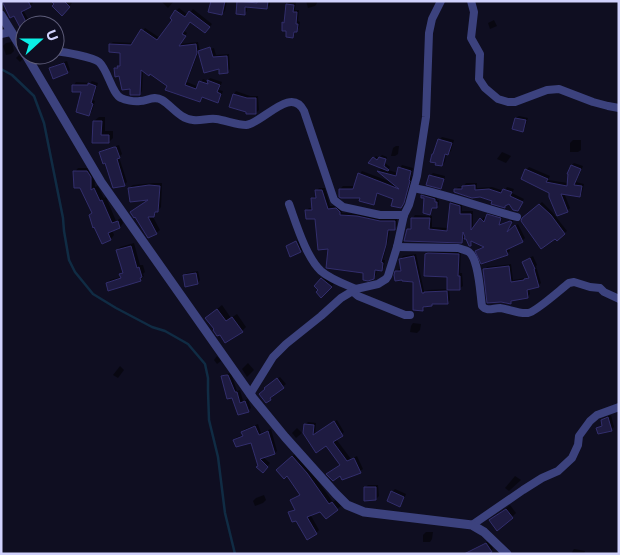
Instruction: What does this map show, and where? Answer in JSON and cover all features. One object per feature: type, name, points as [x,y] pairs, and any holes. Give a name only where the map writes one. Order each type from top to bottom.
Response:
[{"type":"street","points":[[250,394],[273,357],[286,344],[341,298],[354,290],[378,284],[386,279],[417,176],[426,117],[429,33],[432,19],[441,1]]},
{"type":"street","points":[[471,1],[474,12],[470,38],[480,54],[479,79],[485,88],[498,99],[515,102],[547,90],[559,89],[593,102],[619,108]]},
{"type":"street","points":[[1,15],[15,38]]},
{"type":"street","points":[[1,34],[11,32]]},
{"type":"street","points":[[65,53],[97,60],[103,67],[120,98],[136,101],[153,98],[161,99],[187,119],[206,118],[246,124],[286,102],[298,103],[304,111],[334,200],[343,207],[380,215],[404,215]]},
{"type":"street","points":[[33,65],[101,182],[250,394],[285,437],[347,505],[364,512],[472,525],[484,532],[507,554]]},
{"type":"street","points":[[414,188],[517,216]]},
{"type":"street","points":[[289,204],[310,255],[317,267],[327,275],[354,290],[358,296],[365,300],[405,315],[410,315]]},
{"type":"street","points":[[397,247],[458,248],[469,252],[476,264],[482,306],[487,310],[501,308],[522,313],[531,312],[572,282],[600,288],[619,300]]},
{"type":"street","points":[[472,525],[522,490],[566,465],[572,458],[578,445],[579,436],[590,421],[597,415],[619,407]]},
{"type":"building","points":[[2,1],[28,1],[31,7],[21,12],[22,15],[15,15],[15,18],[14,16],[10,18]]},
{"type":"building","points":[[51,1],[64,1],[70,7],[61,15],[52,6],[54,4]]},
{"type":"building","points":[[211,1],[225,1],[222,15],[208,12]]},
{"type":"building","points":[[237,1],[257,3],[257,1],[268,1],[267,9],[245,7],[245,15],[236,14]]},
{"type":"building","points":[[286,4],[294,5],[293,12],[297,12],[297,32],[294,32],[293,38],[286,37],[286,31],[282,31]]},
{"type":"building","points":[[175,10],[185,17],[189,11],[210,27],[205,33],[190,22],[182,34],[186,36],[179,46],[196,44],[197,53],[185,85],[196,89],[199,81],[208,84],[207,80],[220,85],[217,92],[221,94],[218,103],[202,97],[200,102],[165,90],[167,86],[141,70],[140,95],[130,95],[130,89],[122,90],[119,76],[115,77],[114,68],[120,66],[120,53],[109,52],[109,44],[131,45],[141,29],[157,40],[172,20],[170,18]]},
{"type":"building","points":[[210,47],[213,57],[227,56],[228,73],[219,74],[219,69],[204,73],[198,51]]},
{"type":"building","points":[[65,65],[68,73],[53,79],[49,68]]},
{"type":"building","points":[[88,83],[96,86],[89,116],[76,112],[81,92],[72,92],[72,85],[88,85]]},
{"type":"building","points":[[233,94],[247,98],[256,98],[256,114],[246,114],[246,112],[229,107]]},
{"type":"building","points":[[515,118],[526,120],[523,132],[512,129]]},
{"type":"building","points":[[93,121],[102,121],[101,135],[109,135],[109,143],[92,143]]},
{"type":"building","points":[[438,139],[452,143],[448,155],[445,154],[442,166],[430,162]]},
{"type":"building","points":[[116,147],[120,158],[117,159],[125,186],[113,188],[105,163],[103,164],[99,152]]},
{"type":"building","points":[[373,157],[377,160],[379,157],[386,159],[384,166],[389,170],[368,163]]},
{"type":"building","points":[[571,165],[581,169],[574,185],[582,186],[580,197],[561,194],[568,212],[557,216],[549,193],[521,179],[525,169],[548,179],[546,182],[567,186],[567,174]]},
{"type":"building","points":[[398,167],[411,171],[410,181],[401,208],[391,206],[393,199],[377,193],[374,205],[359,201],[360,198],[339,197],[339,189],[353,189],[358,173],[399,189],[377,171],[396,176]]},
{"type":"building","points":[[73,171],[87,171],[91,177],[91,190],[94,188],[100,201],[102,200],[112,223],[118,221],[120,228],[108,233],[111,240],[102,244],[93,228],[89,215],[92,213],[80,188],[74,188]]},
{"type":"building","points":[[429,175],[444,179],[441,189],[426,185]]},
{"type":"building","points":[[149,185],[160,186],[158,212],[155,212],[154,217],[148,217],[157,234],[148,238],[130,212],[148,200],[130,202],[128,188]]},
{"type":"building","points":[[475,185],[475,190],[489,189],[501,193],[503,189],[512,192],[510,196],[523,202],[518,211],[513,210],[509,204],[505,208],[491,204],[492,201],[480,197],[472,198],[454,192],[454,189],[462,189],[462,186]]},
{"type":"building","points":[[315,190],[322,190],[328,209],[336,208],[340,215],[357,216],[380,221],[395,221],[395,230],[388,230],[381,262],[383,263],[382,271],[375,270],[374,279],[363,280],[363,273],[326,268],[328,249],[318,250],[315,219],[306,219],[305,210],[312,210],[311,198],[316,198]]},
{"type":"building","points":[[421,195],[435,199],[435,202],[437,202],[437,208],[432,208],[430,215],[423,213],[424,198],[421,198]]},
{"type":"building","points":[[450,203],[460,206],[460,214],[471,214],[471,230],[480,218],[484,222],[487,214],[501,218],[499,225],[512,222],[507,232],[515,225],[523,242],[506,250],[508,255],[481,264],[475,251],[484,247],[471,241],[471,246],[469,246],[466,239],[464,239],[463,232],[462,243],[404,241],[407,229],[411,229],[411,218],[430,218],[429,229],[447,231]]},
{"type":"building","points":[[539,204],[551,215],[565,234],[557,241],[555,239],[541,249],[521,221]]},
{"type":"building","points":[[296,241],[301,252],[290,257],[286,246]]},
{"type":"building","points":[[131,246],[137,268],[139,267],[142,277],[140,278],[141,281],[108,291],[106,283],[121,278],[119,274],[123,273],[116,250]]},
{"type":"building","points":[[425,254],[459,254],[458,276],[460,276],[460,290],[447,290],[447,277],[424,276]]},
{"type":"building","points":[[414,256],[422,293],[447,291],[448,304],[432,304],[432,306],[423,307],[423,311],[413,310],[413,282],[395,281],[394,275],[395,271],[401,271],[399,259]]},
{"type":"building","points":[[530,258],[535,269],[539,287],[527,290],[528,298],[511,301],[511,304],[501,302],[487,303],[483,269],[509,266],[511,282],[524,280],[529,278],[522,262]]},
{"type":"building","points":[[196,273],[198,284],[185,287],[183,275]]},
{"type":"building","points":[[321,278],[332,287],[321,298],[314,286]]},
{"type":"building","points":[[217,309],[226,321],[232,317],[243,332],[225,343],[220,335],[217,336],[205,318]]},
{"type":"building","points":[[228,375],[235,392],[237,392],[240,403],[245,401],[249,412],[238,415],[232,398],[227,399],[221,376]]},
{"type":"building","points":[[277,378],[284,388],[266,403],[259,394]]},
{"type":"building","points":[[608,417],[612,431],[598,434],[596,428],[602,426],[601,420]]},
{"type":"building","points":[[334,421],[343,436],[333,442],[347,461],[354,458],[361,473],[342,480],[340,476],[333,481],[326,474],[340,465],[326,446],[316,453],[303,433],[304,424],[314,425],[313,435]]},
{"type":"building","points":[[255,426],[259,435],[268,431],[275,454],[260,459],[268,467],[263,473],[256,467],[258,466],[251,443],[236,447],[233,440],[243,436],[241,432]]},
{"type":"building","points":[[292,456],[307,473],[329,504],[332,502],[338,510],[326,519],[320,512],[307,517],[317,534],[307,540],[296,521],[292,522],[288,512],[295,510],[290,500],[300,495],[287,476],[284,479],[276,470]]},
{"type":"building","points":[[364,487],[376,487],[376,500],[364,501]]},
{"type":"building","points":[[391,491],[404,497],[400,507],[387,501]]},
{"type":"building","points":[[506,509],[513,518],[497,531],[489,520]]},
{"type":"building","points":[[486,543],[492,552],[487,554],[464,554]]},
{"type":"waterway","points":[[1,69],[12,75],[34,96],[44,123],[63,218],[69,260],[75,272],[93,294],[152,327],[165,331],[188,344],[205,364],[208,378],[209,420],[218,457],[225,513],[235,554]]}]
